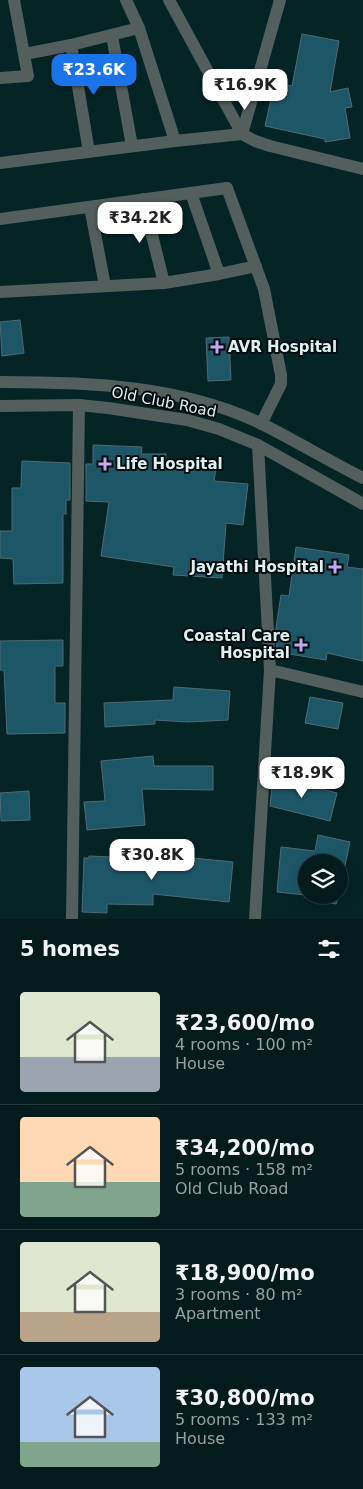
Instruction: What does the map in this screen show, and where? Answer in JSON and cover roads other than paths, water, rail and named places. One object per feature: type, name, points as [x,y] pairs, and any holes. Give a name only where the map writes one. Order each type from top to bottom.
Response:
[{"type":"street","points":[[0,78],[28,76],[14,0]]},
{"type":"street","points":[[126,0],[139,28],[175,141]]},
{"type":"street","points":[[169,0],[242,134]]},
{"type":"street","points":[[242,134],[280,0]]},
{"type":"street","points":[[25,54],[112,36],[139,28]]},
{"type":"street","points":[[112,36],[132,146]]},
{"type":"street","points":[[71,45],[89,152]]},
{"type":"street","points":[[0,163],[242,134],[270,146],[363,169]]},
{"type":"street","points":[[0,219],[227,188],[264,289],[281,375],[281,384],[261,424]]},
{"type":"street","points":[[191,193],[219,274]]},
{"type":"street","points":[[143,200],[164,283]]},
{"type":"street","points":[[90,208],[105,286]]},
{"type":"street","points":[[0,292],[164,283],[256,266]]},
{"type":"street","name":"Old Club Road","points":[[0,382],[81,383],[117,386],[149,391],[214,406],[261,424],[363,478]]},
{"type":"street","points":[[72,919],[79,405]]},
{"type":"street","name":"Old Club Road","points":[[0,406],[79,405],[188,420],[219,429],[258,445],[363,504]]},
{"type":"street","points":[[255,919],[270,670],[258,445]]},
{"type":"street","points":[[270,670],[363,692]]},
{"type":"place","name":"AVR Hospital","points":[[217,347]]},
{"type":"place","name":"Life Hospital","points":[[105,464]]},
{"type":"place","name":"Jayathi Hospital","points":[[335,567]]},
{"type":"place","name":"Coastal Care Hospital","points":[[301,645]]}]
